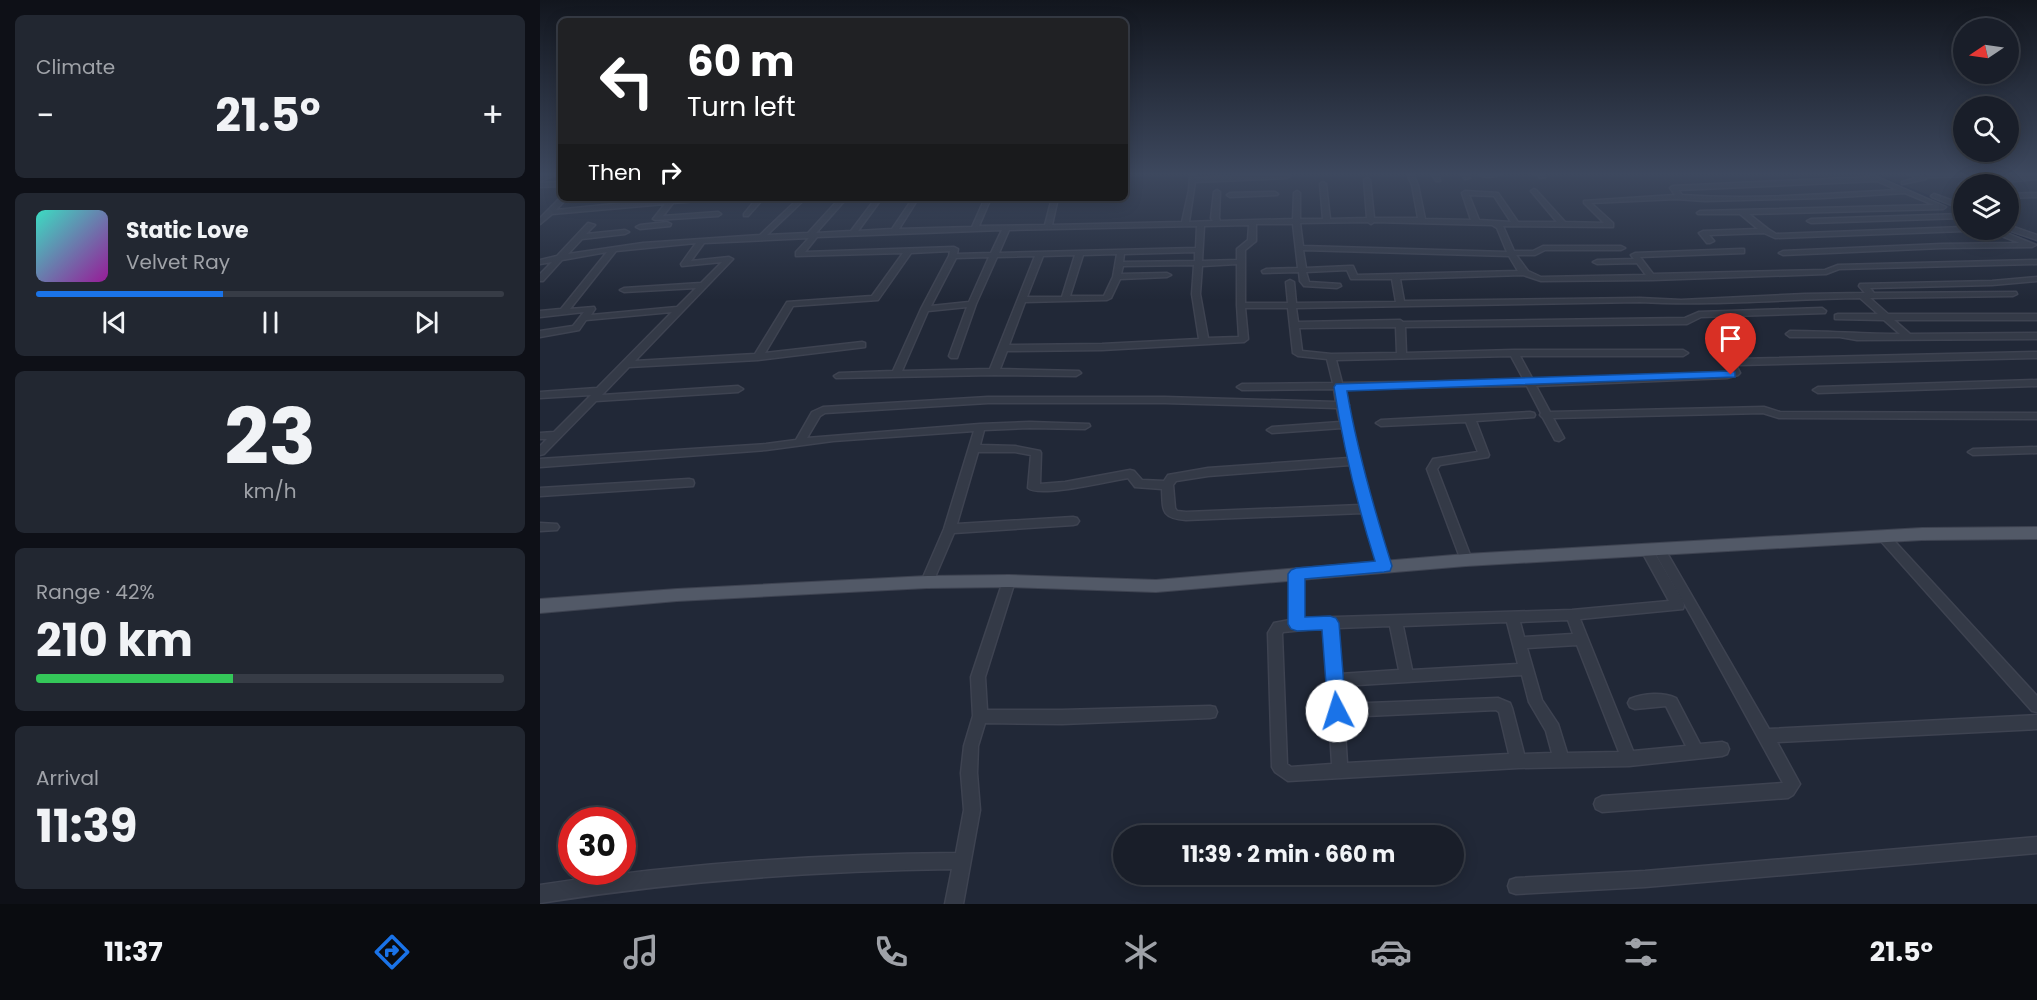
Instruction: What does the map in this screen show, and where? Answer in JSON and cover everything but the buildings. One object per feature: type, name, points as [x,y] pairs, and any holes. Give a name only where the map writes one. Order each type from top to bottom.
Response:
[{"type":"main road","points":[[540,606],[689,594],[927,582],[1156,586],[1466,560],[1883,536],[2037,532]]},
{"type":"street","points":[[659,216],[657,219],[691,216]]},
{"type":"street","points":[[764,235],[784,216]]},
{"type":"street","points":[[828,216],[799,254],[954,249],[953,256],[925,309],[896,374]]},
{"type":"street","points":[[852,233],[865,216]]},
{"type":"street","points":[[895,230],[904,216]]},
{"type":"street","points":[[975,227],[980,216]]},
{"type":"street","points":[[1048,226],[1050,216]]},
{"type":"street","points":[[1185,225],[1186,216]]},
{"type":"street","points":[[1215,216],[1218,224]]},
{"type":"street","points":[[1296,216],[1298,248],[1307,284],[1337,286]]},
{"type":"street","points":[[1326,216],[1327,222]]},
{"type":"street","points":[[1370,216],[1371,222]]},
{"type":"street","points":[[1421,216],[1422,222]]},
{"type":"street","points":[[1474,216],[1476,223]]},
{"type":"street","points":[[1511,216],[1516,224]]},
{"type":"street","points":[[1555,216],[1563,225]]},
{"type":"street","points":[[540,262],[562,257],[704,239],[764,235],[1007,226],[1201,225],[1253,222],[1610,225],[1602,216]]},
{"type":"street","points":[[1747,216],[1765,231],[1778,236],[1953,229]]},
{"type":"street","points":[[1811,221],[1916,216]]},
{"type":"street","points":[[640,227],[688,222]]},
{"type":"street","points":[[1004,348],[1102,347],[1244,339],[1240,305],[1242,247],[1252,241],[1253,222]]},
{"type":"street","points":[[1497,224],[1523,273]]},
{"type":"street","points":[[540,279],[591,225]]},
{"type":"street","points":[[656,225],[658,246]]},
{"type":"street","points":[[1201,225],[1196,294],[1204,340]]},
{"type":"street","points":[[954,356],[972,304],[1007,226]]},
{"type":"street","points":[[1710,241],[1703,233],[1765,231]]},
{"type":"street","points":[[580,237],[625,232]]},
{"type":"street","points":[[2019,234],[2035,243]]},
{"type":"street","points":[[2019,238],[2035,243]]},
{"type":"street","points":[[540,452],[729,259],[685,264],[704,239]]},
{"type":"street","points":[[1783,253],[2035,243]]},
{"type":"street","points":[[1298,248],[1513,253],[1536,253],[1543,248],[1621,248]]},
{"type":"street","points":[[953,256],[1199,250]]},
{"type":"street","points":[[564,311],[612,251]]},
{"type":"street","points":[[758,357],[790,304],[875,297],[908,251]]},
{"type":"street","points":[[1652,278],[1635,255],[1741,251]]},
{"type":"street","points":[[1022,300],[1107,298],[1117,277],[1121,252]]},
{"type":"street","points":[[1065,300],[1080,253]]},
{"type":"street","points":[[994,372],[1040,254]]},
{"type":"street","points":[[1598,262],[1638,261]]},
{"type":"street","points":[[1119,264],[1241,262]]},
{"type":"street","points":[[1266,271],[1350,268],[1354,277],[1523,273],[1541,279],[1652,278],[1680,274],[1826,273],[1838,267],[2037,262]]},
{"type":"street","points":[[1117,277],[1167,275]]},
{"type":"street","points":[[1396,277],[1400,304]]},
{"type":"street","points":[[1872,295],[1863,286],[1992,283],[2037,279]]},
{"type":"street","points":[[1290,282],[1298,353],[1331,357],[1514,353],[1683,353]]},
{"type":"street","points":[[624,290],[704,285]]},
{"type":"street","points":[[1240,305],[1640,300],[1681,302],[1805,296],[2013,294]]},
{"type":"street","points":[[1295,325],[1681,321],[1690,320],[1699,315],[1822,311],[1805,296]]},
{"type":"street","points":[[1862,296],[1907,336]]},
{"type":"street","points":[[925,309],[972,304]]},
{"type":"street","points":[[540,314],[590,308],[585,318],[574,329],[540,334]]},
{"type":"street","points":[[585,318],[681,309]]},
{"type":"street","points":[[1838,317],[2037,317]]},
{"type":"street","points":[[1400,323],[1402,356]]},
{"type":"street","points":[[1790,334],[2037,336]]},
{"type":"street","points":[[627,364],[758,357],[862,345]]},
{"type":"street","points":[[1514,353],[1559,438]]},
{"type":"street","points":[[1242,387],[1528,383],[1731,375],[1735,373],[1731,364],[1737,362],[2037,355]]},
{"type":"street","points":[[1331,357],[1340,387],[1346,425],[1366,509],[1384,566]]},
{"type":"street","points":[[839,376],[994,372],[1076,373]]},
{"type":"street","points":[[1818,390],[2037,383]]},
{"type":"street","points":[[540,395],[738,389]]},
{"type":"street","points":[[800,442],[816,414],[823,410],[988,400],[1165,400],[1344,405]]},
{"type":"street","points":[[1545,415],[1764,410],[1779,416],[2037,416]]},
{"type":"street","points":[[1382,423],[1530,415]]},
{"type":"street","points":[[1466,560],[1432,469],[1437,462],[1484,455],[1470,418]]},
{"type":"street","points":[[1272,430],[1346,425]]},
{"type":"street","points":[[540,463],[766,447],[800,442],[980,427],[1085,426]]},
{"type":"street","points":[[927,582],[950,529],[980,427]]},
{"type":"street","points":[[540,436],[557,435]]},
{"type":"street","points":[[974,448],[1015,449],[1036,453],[1034,488],[1065,486],[1130,474],[1139,484],[1167,485]]},
{"type":"street","points":[[1973,452],[2037,450]]},
{"type":"street","points":[[1356,461],[1208,472],[1172,478],[1167,485],[1169,509],[1179,515],[1366,509]]},
{"type":"street","points":[[540,492],[689,483]]},
{"type":"street","points":[[950,529],[1073,521]]},
{"type":"street","points":[[1883,536],[2037,706]]},
{"type":"street","points":[[1653,550],[1678,605],[1572,615],[1297,624],[1279,627],[1275,633],[1280,767],[1288,774],[1518,761],[1629,759],[1722,749]]},
{"type":"street","points":[[1602,804],[1788,790],[1791,784],[1790,778],[1766,736],[1653,550]]},
{"type":"street","points":[[1296,574],[1297,624]]},
{"type":"street","points":[[954,904],[972,810],[969,773],[970,753],[980,716],[978,677],[1009,582]]},
{"type":"street","points":[[1572,615],[1629,759]]},
{"type":"street","points":[[1512,617],[1536,702],[1553,729],[1562,761]]},
{"type":"street","points":[[1395,621],[1407,676]]},
{"type":"street","points":[[1330,623],[1340,771]]},
{"type":"street","points":[[1519,643],[1581,639]]},
{"type":"street","points":[[1334,680],[1527,669]]},
{"type":"street","points":[[1635,702],[1666,700],[1671,702],[1696,751]]},
{"type":"street","points":[[1337,711],[1498,704],[1505,708],[1518,761]]},
{"type":"street","points":[[980,716],[1062,717],[1210,712]]},
{"type":"street","points":[[1766,736],[2037,722]]},
{"type":"street","points":[[1516,885],[1646,879],[2037,845]]},
{"type":"street","points":[[540,894],[647,877],[785,866],[866,861],[963,861]]},
{"type":"waterway","points":[[2019,235],[2037,242]]},
{"type":"route","points":[[1337,711],[1330,623],[1297,624],[1296,574],[1384,566],[1366,509],[1346,425],[1340,387],[1731,375]]}]
